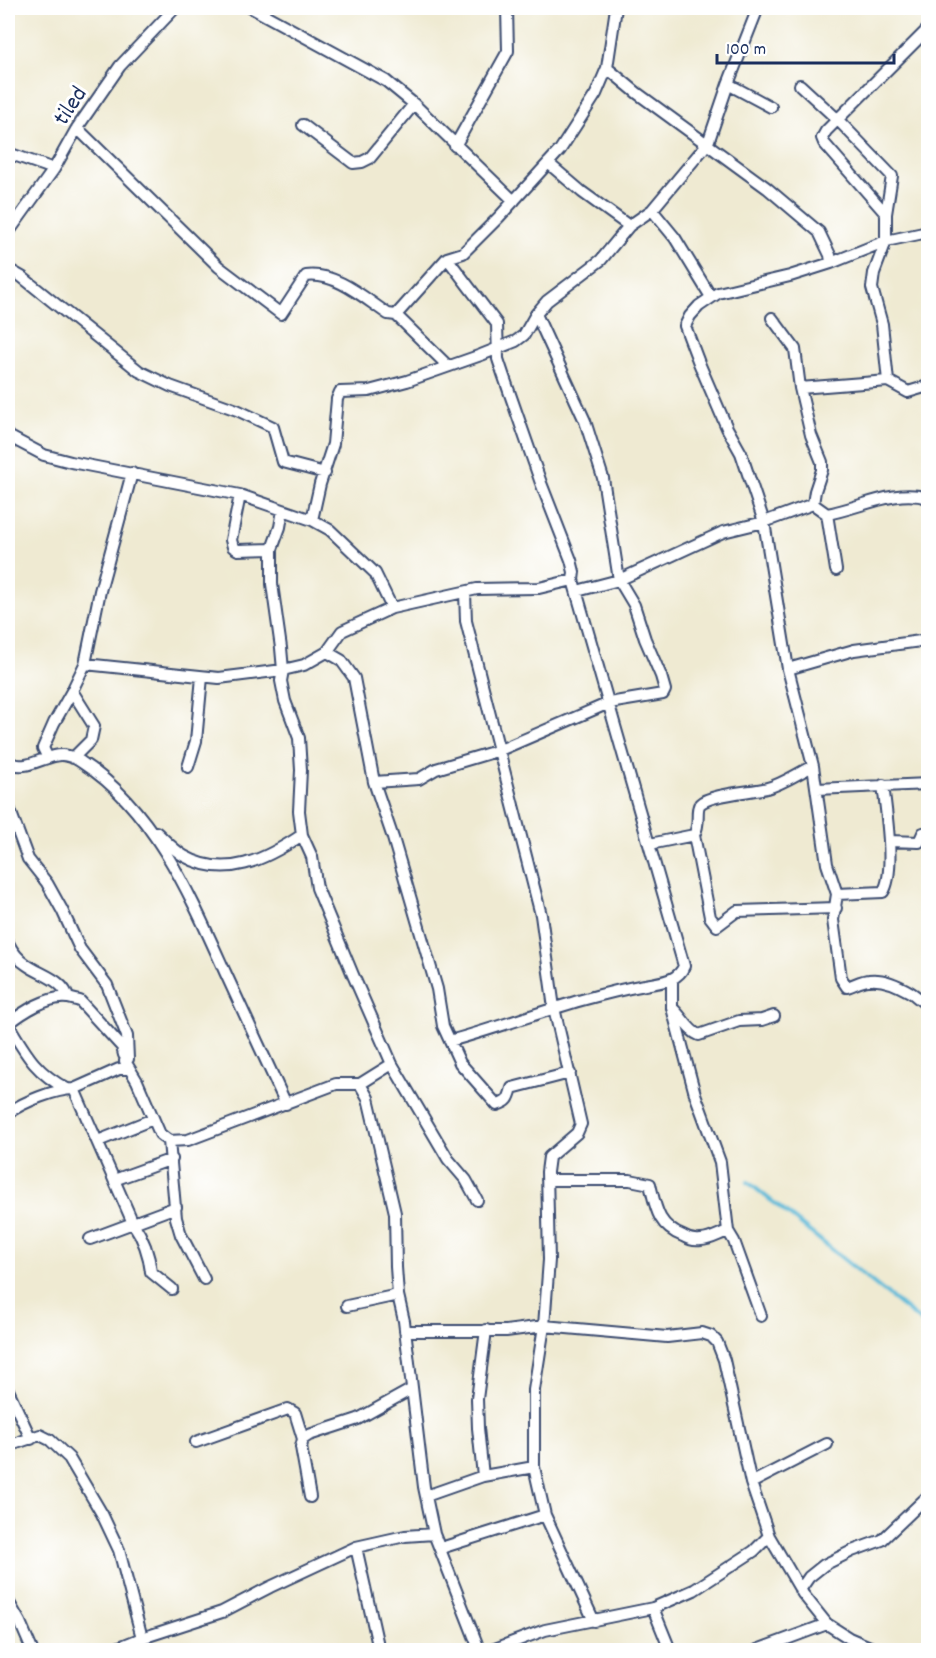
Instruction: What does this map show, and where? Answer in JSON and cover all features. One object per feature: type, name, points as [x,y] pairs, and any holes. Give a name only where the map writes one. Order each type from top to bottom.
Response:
[{"type":"street","name":"tiled","points":[[8,233],[54,169],[77,128],[120,66],[175,8]]},
{"type":"street","points":[[252,8],[386,81],[414,104],[514,201]]},
{"type":"street","points":[[455,146],[508,51],[507,8]]},
{"type":"street","points":[[396,315],[447,258],[464,253],[560,150],[596,94],[608,68],[613,8]]},
{"type":"street","points":[[312,520],[320,484],[333,444],[337,399],[340,392],[369,391],[481,355],[516,341],[524,335],[536,314],[547,301],[601,260],[629,226],[652,210],[708,143],[758,8]]},
{"type":"street","points":[[886,214],[822,138],[826,131],[928,29]]},
{"type":"street","points":[[608,68],[637,93],[768,188],[819,232],[830,255],[831,263]]},
{"type":"street","points":[[728,84],[771,107]]},
{"type":"street","points":[[800,85],[838,120],[892,176],[886,214],[886,241],[874,273],[872,288],[882,324],[888,381]]},
{"type":"street","points":[[303,125],[353,163],[362,162],[370,158],[414,104]]},
{"type":"street","points":[[77,128],[219,267],[281,314],[306,276],[319,274],[332,278],[388,314],[396,315],[448,366]]},
{"type":"street","points":[[8,153],[54,169]]},
{"type":"street","points":[[548,163],[582,192],[629,226]]},
{"type":"street","points":[[652,210],[675,238],[711,297]]},
{"type":"street","points":[[928,232],[886,241],[831,263],[711,297],[690,316],[686,326],[727,428],[741,453],[764,522],[788,669],[813,766],[826,864],[837,894],[833,920],[841,978],[844,986],[867,980],[880,980],[913,994],[918,1001],[928,1005]]},
{"type":"street","points":[[459,274],[464,253]]},
{"type":"street","points":[[447,258],[497,324],[498,359],[541,483],[571,560],[573,580],[684,966],[672,980],[629,988],[554,1008],[450,1041]]},
{"type":"street","points":[[8,269],[22,277],[139,371],[170,386],[256,418],[273,427],[283,462],[325,473]]},
{"type":"street","points":[[374,782],[419,779],[436,769],[500,750],[609,703],[663,694],[665,690],[634,605],[619,580],[603,478],[585,421],[536,314]]},
{"type":"street","points":[[772,318],[795,349],[800,388],[811,435],[822,462],[813,504]]},
{"type":"street","points":[[481,355],[498,359]]},
{"type":"street","points":[[800,388],[888,381],[908,392],[928,386]]},
{"type":"street","points":[[8,436],[44,455],[240,495],[312,520],[330,530],[375,573],[392,608]]},
{"type":"street","points":[[48,758],[43,748],[85,664],[100,591],[132,473]]},
{"type":"street","points":[[240,495],[231,540],[233,547],[238,550],[272,549]]},
{"type":"street","points":[[813,504],[827,514],[896,496],[920,495],[928,498]]},
{"type":"street","points":[[317,501],[288,512],[272,549],[272,584],[283,670],[281,681],[285,701],[299,738],[301,771],[299,811],[302,836],[312,857],[317,888],[392,1064],[448,1159],[466,1180],[477,1200]]},
{"type":"street","points":[[577,591],[619,580],[723,532],[764,522],[813,504]]},
{"type":"street","points":[[827,514],[836,570]]},
{"type":"street","points":[[85,664],[219,678],[283,670],[304,665],[327,652],[342,631],[392,608],[477,589],[539,588],[573,580]]},
{"type":"street","points":[[465,592],[466,621],[541,915],[554,1008],[580,1124],[577,1133],[549,1157],[547,1180],[549,1260],[544,1326],[534,1390],[534,1467],[545,1515],[594,1621]]},
{"type":"street","points":[[338,658],[342,631]]},
{"type":"street","points":[[788,669],[854,650],[928,640]]},
{"type":"street","points":[[327,652],[338,658],[354,678],[374,782],[417,917],[437,989],[443,1026],[460,1063],[497,1105],[509,1100],[512,1088],[570,1073]]},
{"type":"street","points":[[188,767],[196,741],[202,677]]},
{"type":"street","points":[[72,691],[94,726],[91,740],[73,758]]},
{"type":"street","points":[[9,767],[67,755],[73,758],[121,792],[149,826],[183,856],[200,863],[228,868],[258,860],[302,836]]},
{"type":"street","points":[[813,766],[769,788],[712,798],[701,803],[698,808],[699,826],[694,835],[710,917],[717,926],[737,911],[836,908]]},
{"type":"street","points":[[816,789],[928,784]]},
{"type":"street","points":[[837,894],[883,892],[887,886],[889,841],[883,785]]},
{"type":"street","points":[[8,806],[28,859],[47,883],[80,949],[107,985],[127,1036],[127,1065]]},
{"type":"street","points":[[149,826],[197,912],[286,1104]]},
{"type":"street","points":[[889,841],[919,842],[923,833],[928,832]]},
{"type":"street","points":[[650,844],[694,835]]},
{"type":"street","points":[[8,947],[24,964],[59,984],[66,991],[68,998]]},
{"type":"street","points":[[672,980],[672,1008],[695,1094],[720,1162],[728,1231],[734,1241],[761,1316]]},
{"type":"street","points":[[172,1289],[151,1272],[150,1255],[133,1223],[98,1141],[70,1089],[48,1079],[36,1067],[8,1024],[21,1013],[56,996],[80,1001],[122,1047],[127,1065],[137,1081],[160,1134],[169,1142],[176,1218],[181,1235],[204,1279]]},
{"type":"street","points":[[672,1008],[682,1016],[692,1032],[699,1035],[739,1021],[762,1020],[774,1016]]},
{"type":"street","points":[[169,1142],[188,1140],[336,1084],[360,1084],[392,1064]]},
{"type":"street","points":[[8,1113],[31,1101],[70,1089],[127,1065]]},
{"type":"street","points":[[360,1084],[368,1098],[395,1213],[398,1295],[405,1331],[426,1496],[434,1533],[479,1650]]},
{"type":"street","points":[[98,1141],[153,1119]]},
{"type":"street","points":[[114,1180],[172,1159]]},
{"type":"street","points":[[547,1180],[630,1180],[650,1184],[656,1211],[668,1230],[698,1240],[728,1231]]},
{"type":"street","points":[[90,1239],[176,1207]]},
{"type":"street","points":[[347,1306],[398,1295]]},
{"type":"street","points":[[405,1331],[506,1331],[544,1326],[667,1337],[702,1333],[711,1336],[717,1342],[724,1360],[751,1483],[769,1536],[800,1590],[827,1624],[849,1638],[876,1650]]},
{"type":"street","points":[[483,1476],[477,1399],[486,1330]]},
{"type":"street","points":[[303,1439],[358,1419],[412,1389]]},
{"type":"street","points":[[8,1390],[31,1439]]},
{"type":"street","points":[[196,1442],[288,1409],[295,1413],[303,1439],[301,1447],[310,1497]]},
{"type":"street","points":[[8,1446],[40,1435],[50,1440],[69,1458],[102,1514],[119,1550],[142,1638]]},
{"type":"street","points":[[751,1483],[826,1444]]},
{"type":"street","points":[[426,1496],[483,1476],[534,1467]]},
{"type":"street","points":[[800,1590],[809,1577],[824,1566],[852,1551],[882,1540],[928,1498]]},
{"type":"street","points":[[441,1548],[545,1515]]},
{"type":"street","points":[[112,1650],[222,1612],[356,1547],[405,1536],[434,1533]]},
{"type":"street","points":[[492,1650],[545,1630],[653,1608],[694,1590],[754,1551],[769,1536]]},
{"type":"street","points":[[356,1547],[379,1650]]},
{"type":"street","points":[[8,1601],[32,1650]]},
{"type":"street","points":[[653,1608],[670,1650]]},
{"type":"street","points":[[8,1622],[20,1622]]},
{"type":"street","points":[[757,1650],[827,1624]]},
{"type":"waterway","points":[[748,1182],[928,1327]]}]
